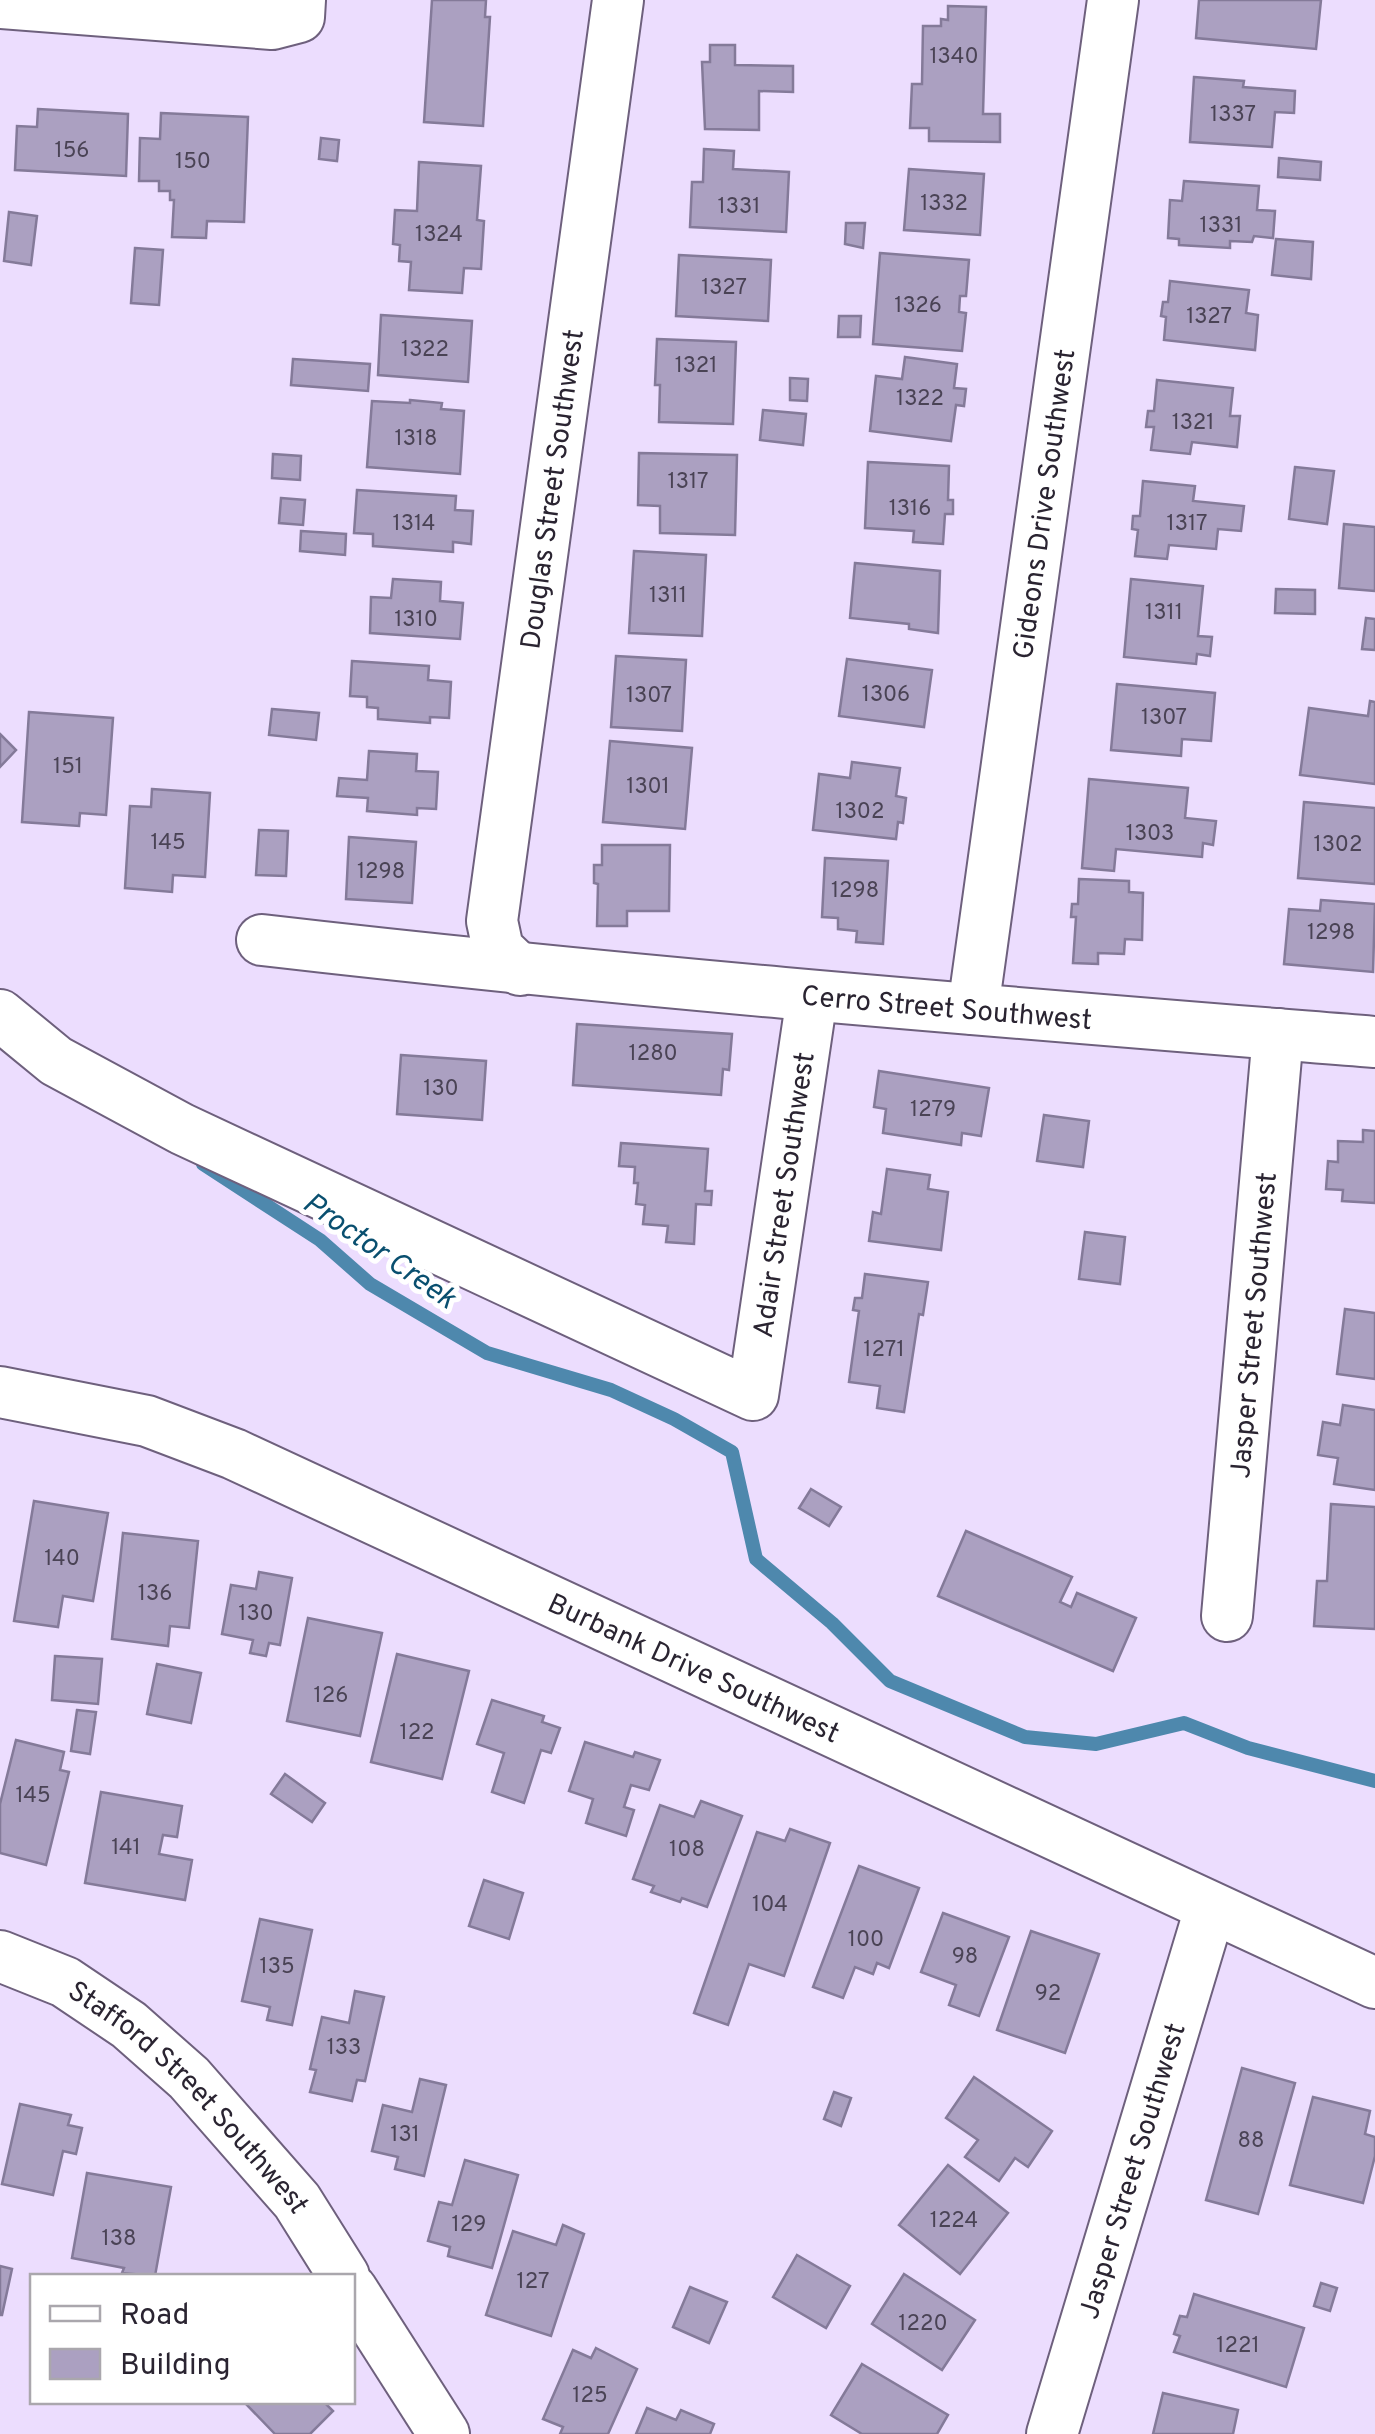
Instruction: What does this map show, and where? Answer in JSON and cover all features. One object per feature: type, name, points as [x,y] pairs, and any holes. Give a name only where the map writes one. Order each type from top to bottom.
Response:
[{"type":"street","points":[[0,3],[272,24],[299,17],[300,0]]},
{"type":"street","name":"Douglas Street Southwest","points":[[520,970],[498,949],[492,921],[618,0]]},
{"type":"street","name":"Gideons Drive Southwest","points":[[972,1009],[1112,0]]},
{"type":"street","name":"Cerro Street Southwest","points":[[262,940],[520,970],[812,997],[1375,1042]]},
{"type":"street","name":"Adair Street Southwest","points":[[0,1015],[56,1061],[182,1129],[753,1395],[812,997]]},
{"type":"street","name":"Jasper Street Southwest","points":[[1228,1616],[1278,1034]]},
{"type":"street","name":"Burbank Drive Southwest","points":[[0,1392],[146,1421],[234,1454],[1375,1983]]},
{"type":"street","name":"Jasper Street Southwest","points":[[1052,2434],[1210,1909]]},
{"type":"street","name":"Stafford Street Southwest","points":[[0,1956],[65,1982],[130,2024],[189,2078],[297,2201],[343,2274]]},
{"type":"street","points":[[355,2295],[444,2434]]},
{"type":"building","points":[[432,0],[486,0],[485,17],[490,17],[483,126],[424,122]]},
{"type":"building","points":[[1199,0],[1321,0],[1316,49],[1196,38]]},
{"type":"building","points":[[948,6],[986,7],[983,114],[1000,114],[1000,142],[929,141],[929,128],[910,128],[912,84],[922,84],[923,26],[941,26],[941,19],[948,20]]},
{"type":"building","points":[[710,45],[735,45],[735,65],[793,66],[793,92],[759,91],[759,130],[705,129],[702,62],[710,62]]},
{"type":"building","points":[[1194,77],[1244,81],[1243,87],[1295,91],[1294,113],[1275,112],[1272,147],[1190,142]]},
{"type":"building","points":[[38,109],[128,114],[126,176],[15,170],[17,126],[37,127]]},
{"type":"building","points":[[161,113],[248,117],[244,222],[207,221],[206,238],[172,237],[174,200],[170,200],[170,191],[159,191],[159,181],[139,181],[140,138],[160,139]]},
{"type":"building","points":[[321,138],[339,140],[337,161],[319,159]]},
{"type":"building","points":[[704,149],[734,151],[733,169],[789,172],[786,232],[690,227],[692,182],[703,182]]},
{"type":"building","points":[[1279,158],[1321,162],[1320,180],[1278,177]]},
{"type":"building","points":[[419,162],[481,166],[477,220],[484,221],[481,269],[464,268],[462,293],[409,290],[411,262],[399,261],[400,245],[393,244],[395,210],[417,211]]},
{"type":"building","points":[[909,169],[984,174],[980,235],[904,230]]},
{"type":"building","points":[[1184,181],[1259,186],[1257,210],[1275,211],[1273,238],[1254,236],[1252,242],[1230,241],[1230,248],[1179,245],[1179,239],[1168,238],[1170,200],[1182,201]]},
{"type":"building","points":[[9,212],[37,216],[31,265],[4,261]]},
{"type":"building","points":[[846,223],[865,223],[863,248],[845,244]]},
{"type":"building","points":[[1276,239],[1313,242],[1311,279],[1272,275]]},
{"type":"building","points":[[135,248],[163,250],[159,305],[131,303]]},
{"type":"building","points":[[880,253],[969,260],[966,296],[960,296],[959,312],[966,313],[962,351],[873,344]]},
{"type":"building","points":[[679,255],[771,260],[768,321],[676,316]]},
{"type":"building","points":[[1170,281],[1249,290],[1246,313],[1258,315],[1255,350],[1164,340],[1166,317],[1161,316],[1163,302],[1168,302]]},
{"type":"building","points":[[381,315],[472,321],[468,382],[378,375]]},
{"type":"building","points":[[839,316],[861,316],[860,337],[838,337]]},
{"type":"building","points":[[657,339],[736,342],[733,424],[659,422],[660,385],[655,385]]},
{"type":"building","points":[[905,357],[957,364],[954,388],[966,389],[964,406],[956,405],[951,441],[870,431],[876,376],[902,379]]},
{"type":"building","points":[[293,359],[370,364],[368,391],[291,385]]},
{"type":"building","points":[[790,378],[808,379],[807,401],[790,400]]},
{"type":"building","points":[[1157,380],[1233,388],[1230,416],[1240,416],[1237,447],[1192,442],[1190,454],[1151,450],[1154,427],[1146,427],[1148,411],[1154,411]]},
{"type":"building","points":[[372,401],[442,403],[441,409],[464,411],[460,474],[367,467]]},
{"type":"building","points":[[763,410],[806,414],[803,445],[760,440]]},
{"type":"building","points":[[639,453],[737,455],[735,535],[660,533],[660,506],[638,505]]},
{"type":"building","points":[[273,454],[301,456],[300,480],[272,478]]},
{"type":"building","points":[[868,462],[949,466],[948,500],[953,500],[953,514],[945,514],[943,544],[913,542],[914,531],[865,528]]},
{"type":"building","points":[[1295,467],[1334,471],[1327,524],[1289,519]]},
{"type":"building","points":[[1143,481],[1195,486],[1193,501],[1244,506],[1241,531],[1218,529],[1216,549],[1169,545],[1167,559],[1135,556],[1138,530],[1132,529],[1133,516],[1140,516]]},
{"type":"building","points":[[357,490],[456,496],[455,510],[473,511],[471,544],[453,542],[453,552],[373,546],[373,534],[354,533]]},
{"type":"building","points":[[281,498],[305,500],[303,525],[279,523]]},
{"type":"building","points":[[1344,524],[1375,527],[1375,591],[1339,588]]},
{"type":"building","points":[[301,531],[346,534],[345,555],[300,551]]},
{"type":"building","points":[[634,551],[706,555],[702,636],[629,633]]},
{"type":"building","points":[[855,563],[940,571],[938,633],[909,629],[909,624],[850,618]]},
{"type":"building","points":[[393,579],[441,582],[440,601],[463,603],[460,639],[370,633],[371,597],[391,598]]},
{"type":"building","points":[[1131,579],[1203,586],[1198,636],[1212,637],[1210,656],[1197,654],[1196,664],[1124,657]]},
{"type":"building","points":[[1276,589],[1315,590],[1315,614],[1275,613]]},
{"type":"building","points":[[1366,618],[1375,619],[1375,650],[1362,649]]},
{"type":"building","points":[[616,656],[686,660],[682,731],[611,727]]},
{"type":"building","points":[[847,659],[932,670],[924,727],[839,716]]},
{"type":"building","points":[[352,661],[429,666],[428,680],[451,682],[449,718],[430,717],[430,723],[378,719],[378,708],[367,707],[367,697],[350,696]]},
{"type":"building","points":[[1117,684],[1215,693],[1211,741],[1182,739],[1181,756],[1111,750]]},
{"type":"building","points":[[1370,701],[1375,702],[1375,784],[1300,775],[1309,708],[1368,716]]},
{"type":"building","points":[[272,709],[319,713],[316,740],[269,735]]},
{"type":"building","points":[[29,712],[113,718],[106,815],[80,813],[79,826],[22,822]]},
{"type":"building","points":[[0,734],[16,750],[0,767]]},
{"type":"building","points":[[610,741],[692,748],[685,829],[603,822]]},
{"type":"building","points":[[369,751],[417,754],[416,771],[438,772],[436,809],[417,808],[417,815],[367,811],[368,798],[337,796],[339,778],[367,780]]},
{"type":"building","points":[[852,762],[900,768],[896,796],[906,798],[903,823],[898,822],[896,839],[813,830],[819,774],[850,778]]},
{"type":"building","points":[[1089,779],[1188,788],[1185,818],[1216,821],[1213,845],[1203,843],[1202,857],[1116,849],[1114,871],[1082,868]]},
{"type":"building","points":[[152,789],[210,793],[205,877],[173,875],[172,892],[125,888],[130,806],[151,807]]},
{"type":"building","points":[[1304,802],[1375,808],[1375,884],[1298,878]]},
{"type":"building","points":[[259,830],[288,831],[286,876],[256,875]]},
{"type":"building","points":[[349,837],[416,842],[412,903],[346,899]]},
{"type":"building","points":[[602,845],[670,845],[669,911],[627,911],[627,926],[597,926],[598,884],[594,883],[594,865],[602,865]]},
{"type":"building","points":[[825,858],[888,861],[883,944],[856,942],[857,931],[838,929],[838,918],[822,917]]},
{"type":"building","points":[[1079,879],[1129,881],[1129,892],[1143,893],[1142,940],[1125,939],[1124,954],[1098,953],[1098,964],[1073,963],[1076,917],[1071,917],[1072,904],[1078,904]]},
{"type":"building","points":[[1321,900],[1375,904],[1373,972],[1284,964],[1289,909],[1320,911]]},
{"type":"building","points":[[577,1024],[732,1034],[729,1070],[723,1069],[721,1095],[573,1085]]},
{"type":"building","points":[[401,1055],[486,1061],[482,1120],[397,1114]]},
{"type":"building","points":[[879,1071],[989,1088],[981,1136],[962,1133],[961,1145],[883,1133],[886,1109],[874,1107]]},
{"type":"building","points":[[1044,1115],[1089,1121],[1083,1167],[1037,1161]]},
{"type":"building","points":[[1363,1130],[1375,1131],[1375,1203],[1342,1201],[1343,1190],[1326,1189],[1328,1161],[1338,1162],[1338,1141],[1363,1142]]},
{"type":"building","points":[[621,1143],[708,1149],[705,1191],[712,1191],[711,1205],[696,1204],[694,1244],[666,1242],[668,1226],[643,1224],[645,1205],[636,1204],[635,1167],[619,1166]]},
{"type":"building","points":[[887,1169],[930,1175],[928,1189],[948,1192],[941,1250],[869,1241],[873,1212],[881,1214]]},
{"type":"building","points":[[1085,1232],[1125,1237],[1120,1284],[1079,1279]]},
{"type":"building","points":[[865,1274],[928,1282],[923,1315],[919,1314],[904,1412],[877,1408],[880,1386],[849,1382],[859,1311],[853,1310],[855,1298],[862,1298]]},
{"type":"building","points":[[1345,1309],[1375,1313],[1375,1379],[1337,1374]]},
{"type":"building","points":[[1343,1405],[1375,1410],[1375,1490],[1334,1484],[1338,1458],[1318,1455],[1323,1422],[1340,1425]]},
{"type":"building","points":[[811,1489],[841,1507],[829,1526],[799,1508]]},
{"type":"building","points":[[34,1501],[108,1513],[93,1601],[63,1596],[58,1627],[14,1621]]},
{"type":"building","points":[[1331,1504],[1375,1507],[1375,1629],[1314,1626],[1317,1581],[1327,1581]]},
{"type":"building","points":[[966,1531],[1072,1577],[1060,1602],[1071,1607],[1077,1593],[1136,1618],[1113,1671],[938,1596]]},
{"type":"building","points":[[123,1533],[198,1541],[189,1628],[170,1626],[168,1646],[112,1639]]},
{"type":"building","points":[[259,1572],[292,1578],[280,1645],[269,1643],[266,1656],[250,1653],[253,1640],[222,1634],[231,1585],[256,1589]]},
{"type":"building","points":[[308,1618],[382,1633],[360,1736],[287,1721]]},
{"type":"building","points":[[397,1654],[469,1671],[442,1779],[371,1762]]},
{"type":"building","points":[[55,1656],[102,1659],[98,1704],[52,1700]]},
{"type":"building","points":[[157,1664],[201,1673],[191,1723],[147,1714]]},
{"type":"building","points":[[492,1700],[544,1716],[542,1722],[560,1728],[551,1753],[541,1750],[524,1803],[492,1792],[504,1753],[477,1744]]},
{"type":"building","points":[[77,1710],[96,1712],[90,1754],[71,1751]]},
{"type":"building","points":[[16,1740],[64,1752],[60,1770],[69,1772],[46,1865],[0,1853],[0,1804]]},
{"type":"building","points":[[585,1742],[633,1757],[635,1752],[660,1760],[649,1790],[631,1785],[624,1807],[634,1810],[626,1836],[586,1823],[593,1799],[569,1791]]},
{"type":"building","points":[[285,1774],[325,1803],[312,1822],[271,1794]]},
{"type":"building","points":[[101,1792],[182,1806],[177,1837],[163,1835],[159,1854],[192,1860],[185,1900],[85,1883]]},
{"type":"building","points":[[701,1801],[742,1816],[707,1907],[651,1892],[654,1886],[633,1879],[660,1805],[694,1817]]},
{"type":"building","points":[[790,1829],[830,1843],[784,1976],[749,1964],[728,2025],[694,2013],[757,1832],[785,1841]]},
{"type":"building","points":[[859,1866],[919,1888],[889,1968],[877,1963],[873,1974],[855,1967],[843,1998],[813,1987]]},
{"type":"building","points":[[484,1880],[523,1893],[509,1939],[469,1926]]},
{"type":"building","points":[[943,1913],[1009,1937],[979,2016],[949,2005],[956,1985],[921,1972]]},
{"type":"building","points":[[260,1919],[312,1930],[292,2025],[267,2020],[270,2007],[242,2001]]},
{"type":"building","points":[[1031,1931],[1099,1954],[1065,2053],[997,2030]]},
{"type":"building","points":[[355,1991],[384,1997],[365,2081],[357,2080],[352,2101],[310,2092],[316,2070],[310,2069],[322,2017],[349,2023]]},
{"type":"building","points":[[1242,2068],[1295,2083],[1258,2214],[1206,2200]]},
{"type":"building","points":[[974,2077],[1052,2131],[1028,2167],[1015,2158],[999,2181],[965,2157],[978,2140],[946,2118]]},
{"type":"building","points":[[420,2079],[446,2085],[424,2176],[395,2169],[398,2157],[372,2151],[383,2105],[412,2112]]},
{"type":"building","points":[[834,2092],[851,2098],[841,2126],[824,2119]]},
{"type":"building","points":[[1313,2097],[1370,2111],[1365,2134],[1375,2137],[1375,2156],[1363,2203],[1290,2185]]},
{"type":"building","points":[[20,2104],[71,2115],[68,2125],[82,2128],[76,2154],[63,2151],[53,2195],[2,2184]]},
{"type":"building","points":[[465,2160],[518,2175],[492,2268],[448,2256],[450,2247],[428,2241],[439,2202],[452,2205]]},
{"type":"building","points":[[948,2165],[1008,2213],[960,2274],[899,2225]]},
{"type":"building","points":[[87,2173],[171,2187],[155,2274],[122,2273],[124,2268],[72,2258]]},
{"type":"building","points":[[563,2225],[584,2234],[551,2336],[486,2315],[513,2231],[556,2245]]},
{"type":"building","points":[[797,2255],[850,2286],[826,2328],[773,2297]]},
{"type":"building","points":[[0,2266],[12,2269],[2,2315],[0,2315]]},
{"type":"building","points":[[904,2274],[975,2320],[942,2370],[872,2324]]},
{"type":"building","points":[[1321,2283],[1337,2288],[1330,2311],[1314,2306]]},
{"type":"building","points":[[690,2287],[727,2302],[709,2343],[673,2327]]},
{"type":"building","points":[[1194,2294],[1304,2328],[1286,2387],[1174,2352],[1180,2336],[1174,2334],[1180,2316],[1187,2317]]},
{"type":"building","points":[[596,2348],[637,2369],[608,2434],[560,2434],[563,2427],[543,2419],[573,2350],[591,2358]]},
{"type":"building","points":[[862,2364],[948,2415],[937,2434],[862,2434],[831,2415]]},
{"type":"building","points":[[1163,2393],[1238,2410],[1233,2434],[1153,2434]]},
{"type":"building","points":[[246,2404],[326,2404],[333,2411],[310,2434],[275,2434]]},
{"type":"building","points":[[647,2408],[676,2420],[681,2410],[714,2424],[710,2434],[636,2434]]},
{"type":"waterway","name":"Proctor Creek","points":[[203,1164],[320,1240],[370,1284],[487,1353],[611,1390],[732,1452],[756,1559],[832,1623],[890,1681],[1025,1737],[1096,1744],[1184,1723],[1248,1748],[1375,1781]]}]
